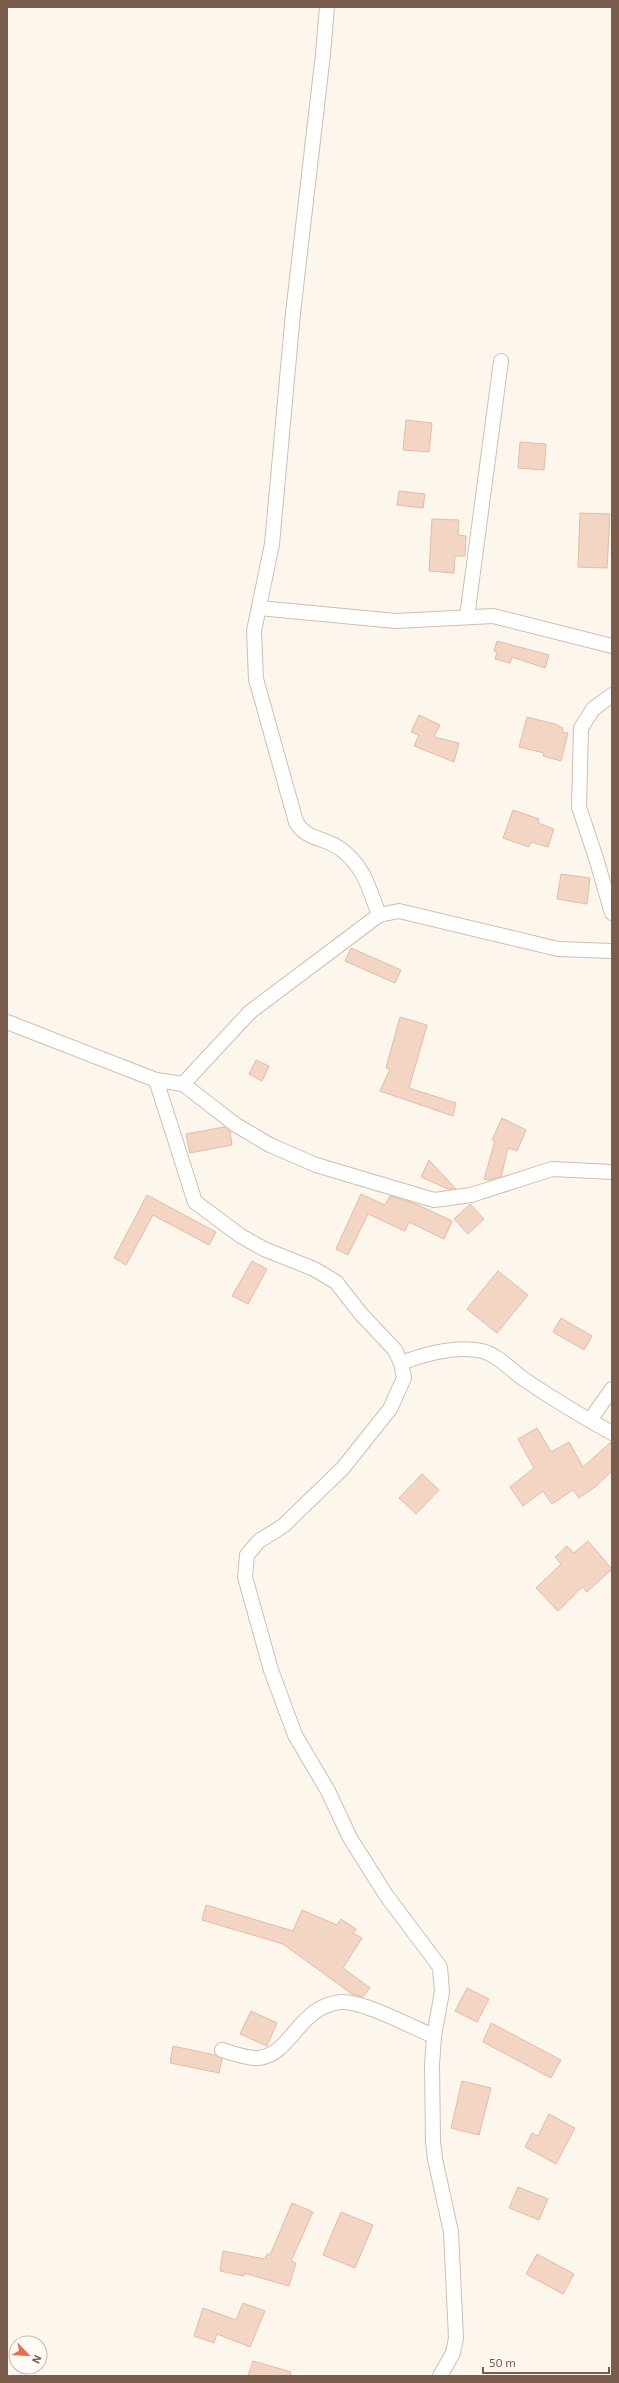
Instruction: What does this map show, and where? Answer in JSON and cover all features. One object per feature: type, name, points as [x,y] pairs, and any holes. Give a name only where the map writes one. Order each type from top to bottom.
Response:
[{"type":"street","points":[[327,7],[324,54],[293,313],[272,544],[254,631],[256,679],[296,822],[302,832],[341,848],[360,867],[379,915]]},
{"type":"street","points":[[467,617],[501,361]]},
{"type":"street","points":[[259,608],[396,621],[493,616],[612,646]]},
{"type":"street","points":[[612,695],[593,709],[580,728],[579,807],[612,913]]},
{"type":"street","points":[[183,1084],[250,1012],[379,915],[399,911],[558,949],[612,951]]},
{"type":"street","points":[[7,1022],[156,1080],[183,1084],[236,1125],[270,1145],[316,1165],[434,1200],[471,1195],[552,1169],[612,1172]]},
{"type":"street","points":[[156,1080],[195,1202],[241,1236],[264,1249],[314,1269],[336,1282],[361,1314],[395,1350],[401,1363],[404,1378],[390,1408],[343,1468],[282,1526],[259,1541],[247,1555],[245,1577],[271,1670],[295,1735],[328,1791],[350,1838],[386,1896],[440,1967],[442,1992],[434,2036],[431,2088],[433,2140],[435,2159],[451,2232],[456,2338],[453,2353],[440,2376]]},
{"type":"street","points":[[401,1363],[416,1357],[451,1350],[482,1351],[493,1356],[526,1381],[612,1433]]},
{"type":"street","points":[[590,1420],[612,1389]]},
{"type":"street","points":[[222,2050],[257,2058],[271,2055],[311,2013],[323,2006],[341,2002],[357,2004],[434,2036]]},
{"type":"building","points":[[406,420],[432,423],[429,452],[403,450]]},
{"type":"building","points":[[520,442],[546,444],[544,470],[518,468]]},
{"type":"building","points":[[399,491],[425,494],[423,508],[397,505]]},
{"type":"building","points":[[580,513],[610,514],[607,568],[578,567]]},
{"type":"building","points":[[432,519],[459,520],[458,535],[466,536],[465,556],[455,556],[454,573],[429,571]]},
{"type":"building","points":[[497,641],[549,655],[545,668],[512,657],[510,663],[495,659],[497,652],[494,651]]},
{"type":"building","points":[[419,715],[440,725],[434,737],[459,743],[454,762],[414,746],[419,735],[411,732]]},
{"type":"building","points":[[527,717],[555,724],[563,728],[562,732],[568,733],[561,761],[543,756],[544,753],[519,747]]},
{"type":"building","points":[[513,810],[539,819],[538,823],[554,829],[548,847],[531,842],[529,847],[503,838]]},
{"type":"building","points":[[561,874],[590,878],[587,904],[557,899]]},
{"type":"building","points":[[351,948],[401,970],[395,983],[345,961]]},
{"type":"building","points":[[400,1017],[427,1025],[409,1088],[456,1103],[453,1116],[380,1091],[390,1069],[386,1068]]},
{"type":"building","points":[[256,1060],[269,1066],[262,1081],[249,1074]]},
{"type":"building","points":[[502,1118],[526,1130],[517,1151],[508,1148],[501,1177],[488,1180],[484,1179],[495,1141],[492,1140]]},
{"type":"building","points":[[224,1127],[230,1131],[232,1145],[190,1153],[186,1134]]},
{"type":"building","points":[[429,1160],[456,1189],[448,1189],[421,1177]]},
{"type":"building","points":[[361,1194],[385,1205],[390,1196],[416,1204],[452,1221],[444,1239],[409,1222],[405,1231],[368,1214],[348,1255],[336,1249]]},
{"type":"building","points":[[147,1195],[216,1232],[209,1245],[153,1215],[126,1265],[114,1258]]},
{"type":"building","points":[[470,1204],[484,1219],[468,1234],[454,1219]]},
{"type":"building","points":[[252,1261],[267,1269],[248,1304],[232,1296]]},
{"type":"building","points":[[498,1271],[528,1295],[497,1333],[467,1309]]},
{"type":"building","points":[[561,1318],[592,1336],[584,1350],[553,1332]]},
{"type":"building","points":[[537,1428],[551,1452],[569,1442],[583,1467],[612,1441],[612,1471],[595,1487],[579,1498],[573,1490],[552,1504],[543,1491],[523,1506],[510,1487],[534,1468],[518,1439]]},
{"type":"building","points":[[422,1474],[439,1490],[416,1514],[399,1498]]},
{"type":"building","points":[[588,1541],[612,1569],[587,1592],[582,1587],[558,1611],[536,1588],[561,1564],[555,1557],[567,1546],[574,1553]]},
{"type":"building","points":[[206,1905],[293,1931],[302,1910],[337,1925],[341,1919],[356,1929],[353,1933],[362,1938],[343,1968],[370,1988],[363,1997],[352,1994],[283,1944],[202,1920]]},
{"type":"building","points":[[467,1988],[489,1999],[477,2022],[455,2011]]},
{"type":"building","points":[[251,2011],[277,2023],[267,2046],[240,2034]]},
{"type":"building","points":[[491,2023],[561,2060],[551,2078],[483,2042]]},
{"type":"building","points":[[173,2046],[215,2055],[222,2059],[219,2073],[170,2063]]},
{"type":"building","points":[[462,2081],[491,2088],[479,2135],[451,2128]]},
{"type":"building","points":[[549,2114],[575,2128],[556,2164],[525,2147],[532,2133],[538,2136]]},
{"type":"building","points":[[518,2187],[548,2199],[539,2220],[509,2208]]},
{"type":"building","points":[[292,2203],[313,2212],[291,2261],[296,2263],[289,2286],[244,2273],[244,2276],[220,2271],[223,2251],[265,2259],[267,2254],[270,2255]]},
{"type":"building","points":[[341,2212],[373,2225],[355,2268],[323,2255]]},
{"type":"building","points":[[537,2254],[574,2274],[563,2294],[526,2274]]},
{"type":"building","points":[[243,2303],[265,2311],[250,2347],[217,2334],[214,2343],[194,2336],[203,2308],[236,2320]]},
{"type":"building","points":[[253,2361],[291,2372],[290,2376],[248,2376]]}]
